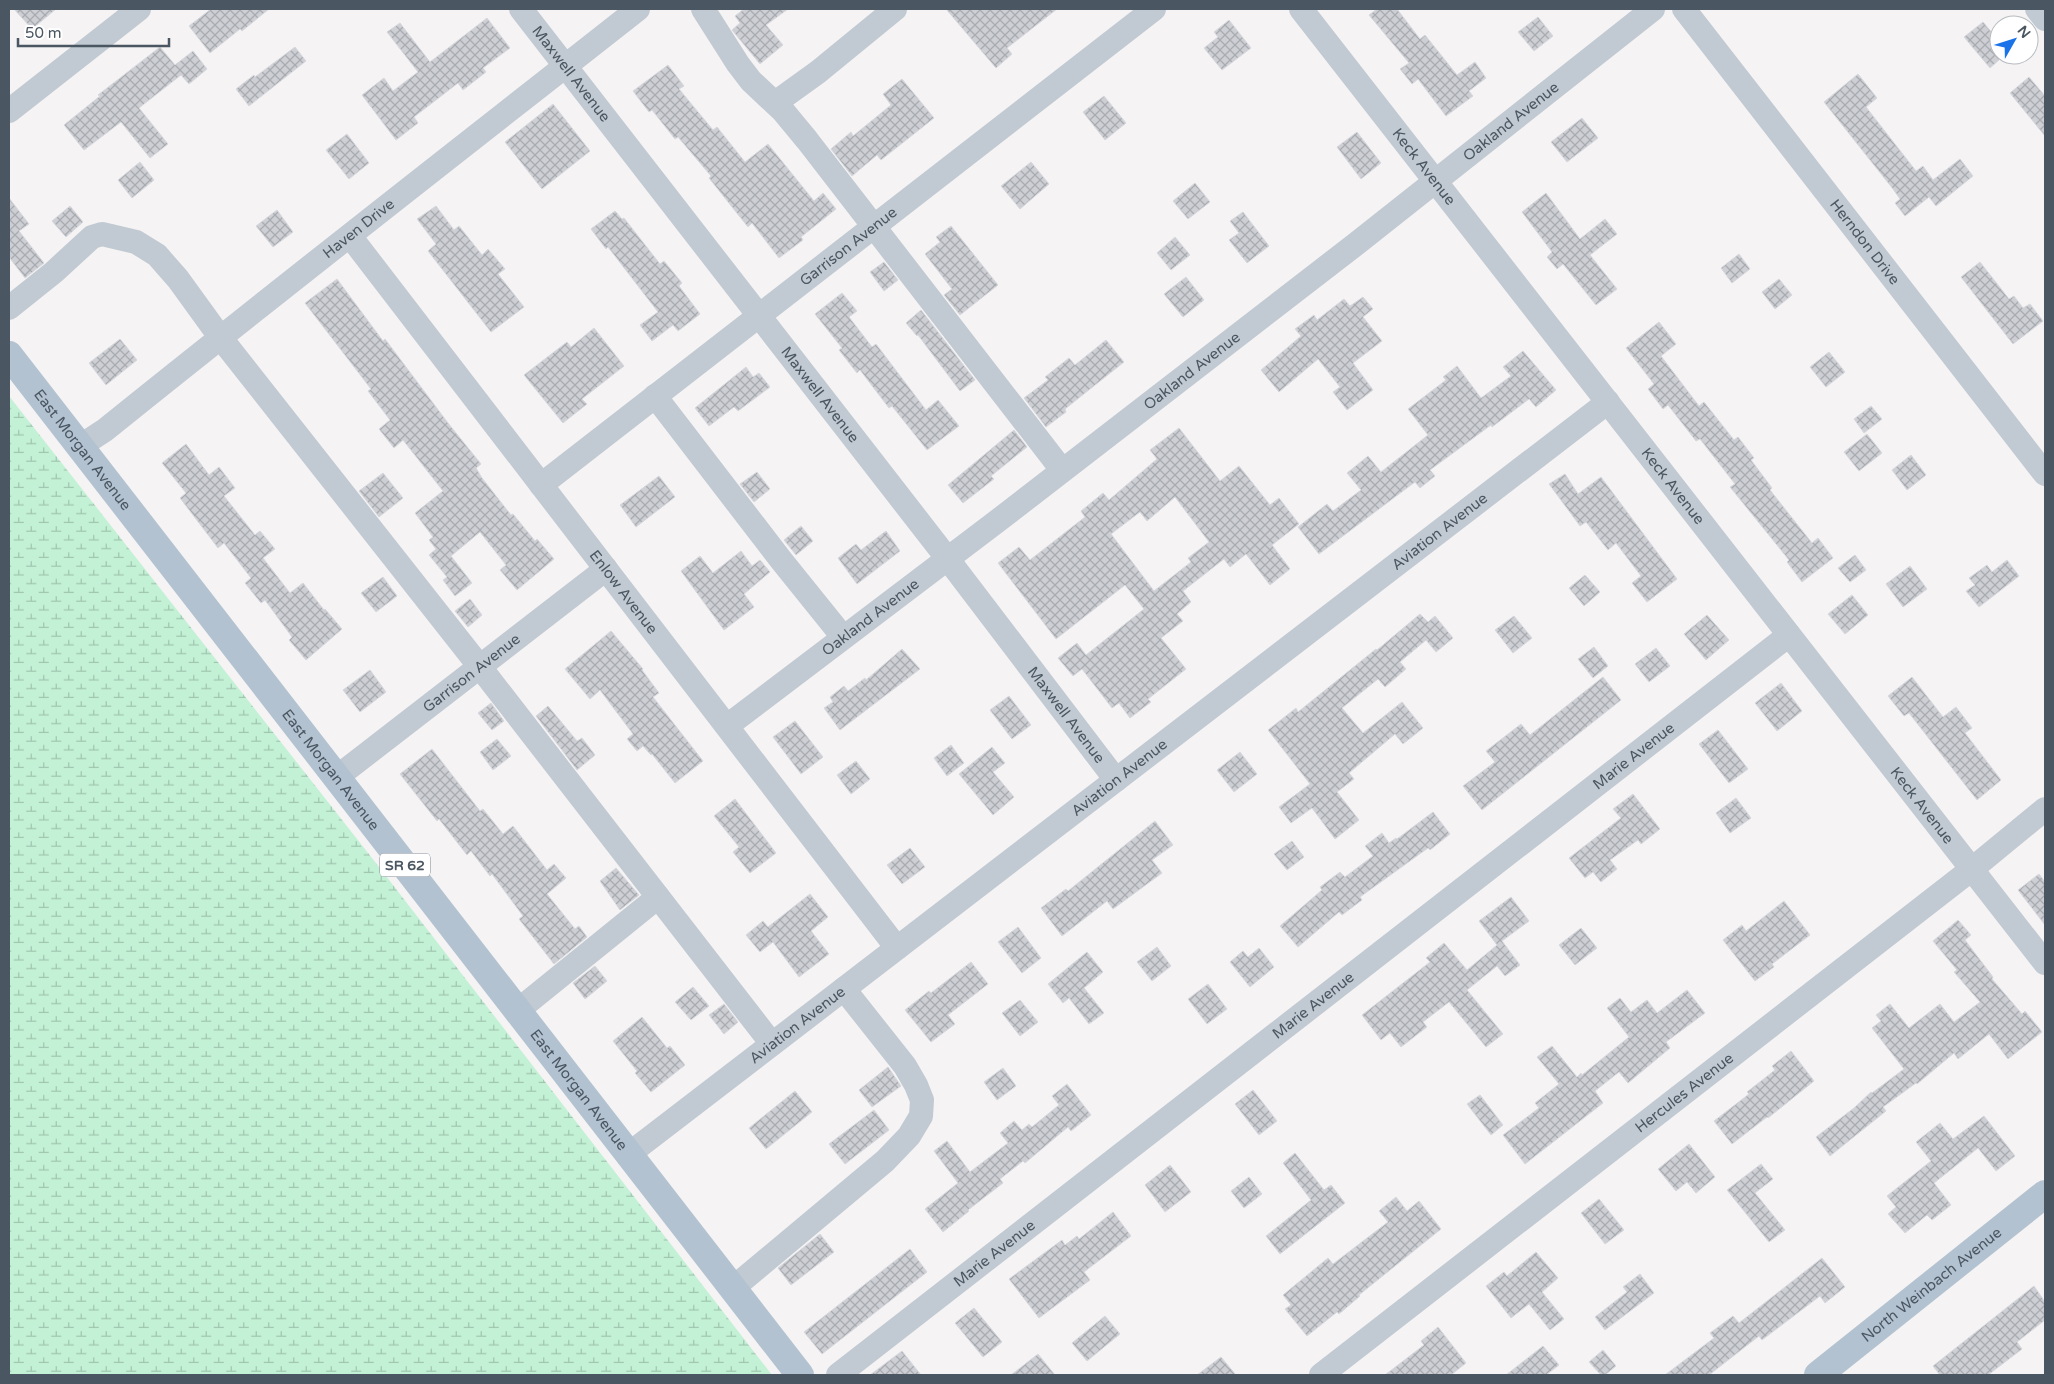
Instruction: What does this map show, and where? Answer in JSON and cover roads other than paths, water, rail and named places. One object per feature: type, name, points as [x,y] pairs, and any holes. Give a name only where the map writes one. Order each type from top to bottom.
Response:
[{"type":"main road","name":"East Morgan Avenue","points":[[9,355],[800,1375]]},
{"type":"main road","name":"North Weinbach Avenue","points":[[1818,1375],[2045,1194]]},
{"type":"street","points":[[9,111],[139,9]]},
{"type":"street","name":"Maxwell Avenue","points":[[522,9],[947,558],[1116,780]]},
{"type":"street","name":"Haven Drive","points":[[79,447],[105,430],[430,171],[638,9]]},
{"type":"street","points":[[703,9],[751,81],[775,102],[807,140],[872,227],[1062,470]]},
{"type":"street","points":[[775,102],[818,72],[895,9]]},
{"type":"street","name":"Garrison Avenue","points":[[541,485],[1154,9]]},
{"type":"street","name":"Keck Avenue","points":[[1301,9],[2045,963]]},
{"type":"street","name":"Oakland Avenue","points":[[727,726],[1062,470],[1653,9]]},
{"type":"street","name":"Herndon Drive","points":[[1684,9],[2045,474]]},
{"type":"street","points":[[2037,9],[2045,19]]},
{"type":"street","points":[[9,308],[54,272],[92,237],[102,234],[136,242],[157,255],[178,279],[220,337],[480,666],[772,1044]]},
{"type":"street","name":"Enlow Avenue","points":[[350,236],[897,948]]},
{"type":"street","points":[[655,396],[781,560],[843,637]]},
{"type":"street","name":"Aviation Avenue","points":[[630,1154],[1608,402]]},
{"type":"street","name":"Garrison Avenue","points":[[337,777],[606,569]]},
{"type":"street","name":"Marie Avenue","points":[[838,1375],[1789,635]]},
{"type":"street","name":"Hercules Avenue","points":[[1322,1375],[1972,869],[2045,809]]},
{"type":"street","points":[[517,1010],[658,897]]},
{"type":"street","points":[[733,1288],[885,1161],[909,1136],[921,1116],[922,1100],[916,1085],[904,1066],[844,989]]}]
